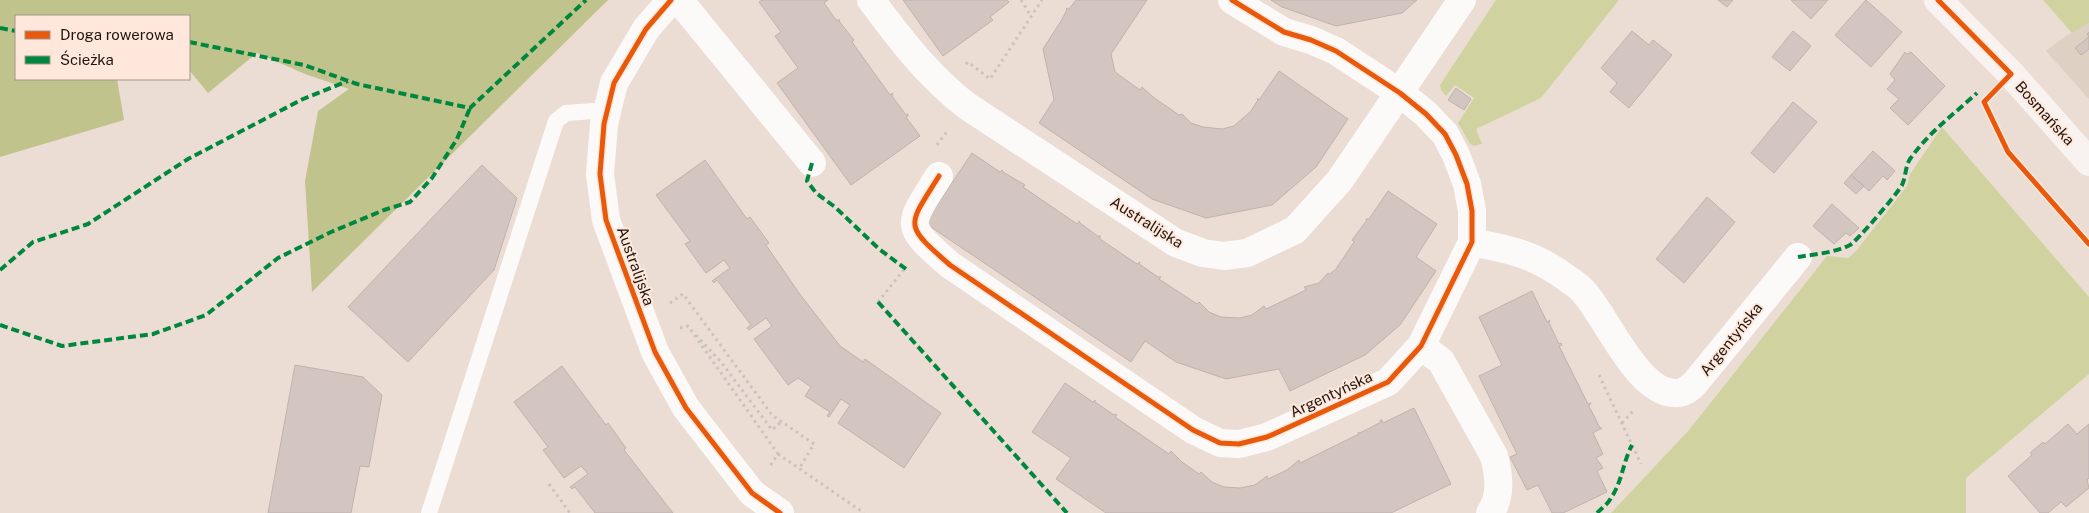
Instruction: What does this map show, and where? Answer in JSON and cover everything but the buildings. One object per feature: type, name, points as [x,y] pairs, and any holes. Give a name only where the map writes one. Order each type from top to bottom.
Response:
[{"type":"street","name":"Australijska","points":[[671,0],[646,29],[614,82],[604,124],[600,174],[606,220],[628,285],[655,352],[686,408],[752,493],[780,513]]},
{"type":"street","points":[[679,0],[812,163]]},
{"type":"street","name":"Australijska","points":[[871,0],[922,65],[947,91],[967,106],[1176,243],[1203,253],[1224,256],[1247,253],[1295,230],[1340,180],[1462,0]]},
{"type":"street","name":"Argentyńska","points":[[939,176],[915,215],[915,231],[927,245],[950,265],[1185,424],[1220,443],[1239,444],[1267,438],[1388,382],[1421,346],[1472,242],[1467,184],[1456,155],[1445,134],[1426,114],[1400,93],[1336,51],[1311,40],[1284,32],[1232,0]]},
{"type":"street","name":"Bosmańska","points":[[1938,0],[2011,74],[2089,162]]},
{"type":"street","name":"Argentyńska","points":[[1472,242],[1517,251],[1548,264],[1583,290],[1641,375],[1656,388],[1672,393],[1685,391],[1695,383],[1798,257]]},
{"type":"street","points":[[1421,346],[1441,361],[1494,456],[1498,473],[1498,494],[1490,513]]},
{"type":"lane","points":[[429,513],[556,121],[566,113],[607,110]]},
{"type":"path","points":[[1021,0],[1031,16]]},
{"type":"path","points":[[968,62],[990,79],[1042,0]]},
{"type":"path","points":[[878,302],[898,277]]},
{"type":"path","points":[[670,304],[683,294],[772,415],[814,444],[799,469]]},
{"type":"path","points":[[688,326],[721,362],[772,430],[782,422]]},
{"type":"path","points":[[674,330],[688,326]]},
{"type":"path","points":[[688,326],[778,454],[864,513]]},
{"type":"path","points":[[1596,370],[1641,464]]},
{"type":"path","points":[[752,493],[778,454]]},
{"type":"path","points":[[549,484],[570,513]]},
{"type":"shaded area","points":[[2089,23],[2089,99],[2046,51],[2066,36]]},
{"type":"green space","points":[[0,0],[608,0],[312,292],[305,181],[318,111],[349,89],[305,74],[257,53],[208,93],[190,71],[190,15],[15,15],[15,80],[117,80],[124,120],[0,157]]},
{"type":"green space","points":[[1496,0],[1619,0],[1541,98],[1476,129],[1482,144],[1474,146],[1470,144],[1458,123],[1474,98],[1455,85],[1446,96],[1441,90],[1440,85]]},
{"type":"green space","points":[[2043,0],[2089,0],[2089,23],[2072,33]]},
{"type":"green space","points":[[1942,127],[2089,297],[2089,374],[1966,478],[1966,513],[1611,513],[1689,430],[1827,256],[1848,258],[1856,251],[1907,186],[1910,174]]},
{"type":"marked path","points":[[190,42],[304,65],[357,84],[470,108],[586,0]]},
{"type":"marked path","points":[[0,28],[15,31]]},
{"type":"marked path","points":[[0,270],[33,242],[88,224],[188,159],[303,99],[348,81]]},
{"type":"marked path","points":[[1798,257],[1838,250],[1854,242],[1899,190],[1908,162],[1917,149],[1933,132],[1977,93]]},
{"type":"marked path","points":[[0,325],[62,346],[153,334],[206,315],[278,258],[331,232],[384,210],[410,202],[432,178],[457,139],[470,108]]},
{"type":"marked path","points":[[812,163],[807,181],[816,193],[835,207],[879,249],[906,269]]},
{"type":"marked path","points":[[878,302],[1067,513]]},
{"type":"marked path","points":[[1597,513],[1615,492],[1632,445]]},
{"type":"cycle path","points":[[671,0],[646,29],[614,83],[604,124],[600,174],[606,220],[655,352],[686,408],[752,493],[780,513]]},
{"type":"cycle path","points":[[939,176],[916,216],[917,232],[924,241],[950,265],[1193,430],[1220,443],[1239,444],[1267,437],[1388,382],[1421,346],[1472,242],[1472,211],[1467,184],[1456,155],[1445,134],[1426,114],[1400,93],[1336,51],[1311,40],[1284,32],[1232,0]]},
{"type":"cycle path","points":[[1938,0],[2011,74],[1984,102],[2008,152],[2089,244]]}]
